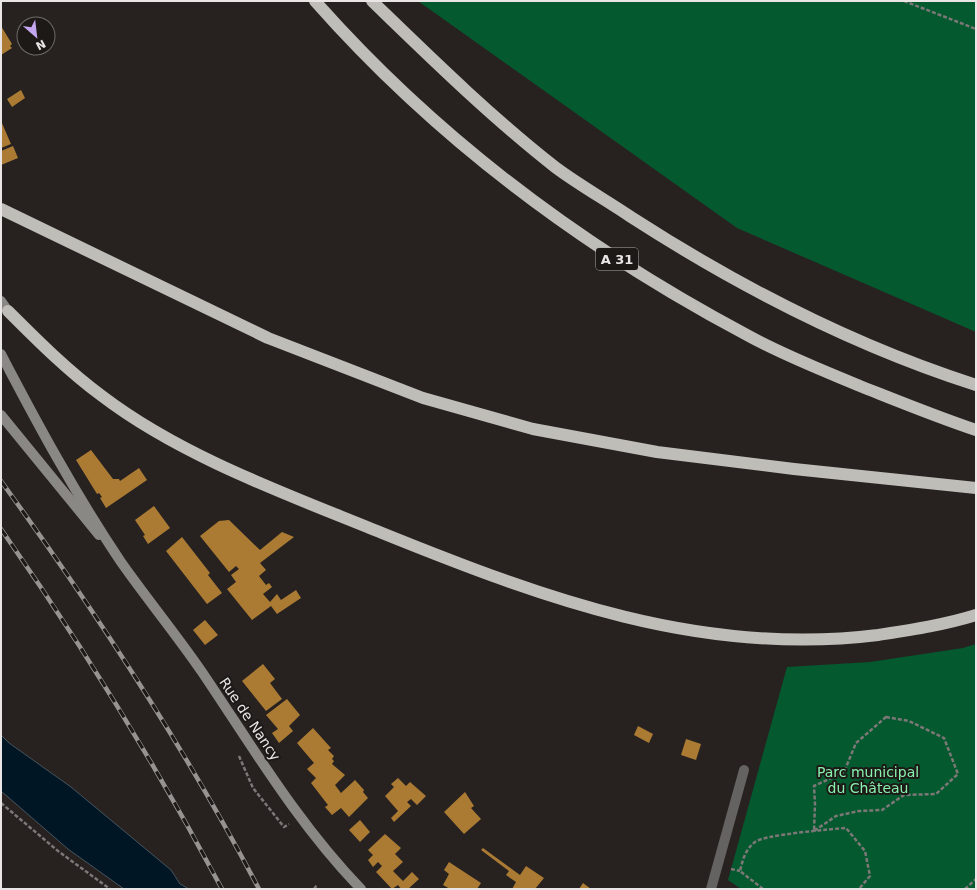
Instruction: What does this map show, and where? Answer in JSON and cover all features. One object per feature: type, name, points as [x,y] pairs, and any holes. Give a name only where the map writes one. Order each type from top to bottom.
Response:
[{"type":"highway","name":"A 31","points":[[315,1],[340,29],[414,101],[478,158],[552,215],[603,250],[678,296],[761,342],[820,370],[933,415],[976,430]]},
{"type":"highway","points":[[372,1],[455,81],[556,168],[688,254],[830,329],[947,376],[976,385]]},
{"type":"highway","points":[[1,209],[268,338],[423,398],[533,429],[657,452],[794,469],[976,488]]},
{"type":"highway","points":[[8,311],[68,369],[104,398],[173,441],[261,483],[318,507],[505,582],[568,603],[640,622],[732,637],[773,639],[848,638],[909,631],[976,615]]},
{"type":"main road","points":[[1,301],[8,311]]},
{"type":"main road","points":[[1,354],[50,447],[121,561]]},
{"type":"main road","points":[[1,415],[67,498],[121,561]]},
{"type":"main road","name":"Rue de Nancy","points":[[121,561],[202,671],[234,722],[304,822],[329,854],[361,889]]},
{"type":"street","points":[[711,889],[744,770]]},
{"type":"path","points":[[904,1],[976,29]]},
{"type":"path","points":[[886,717],[909,721],[944,738],[958,774],[936,794],[904,795],[882,810],[859,811],[836,816],[814,830],[816,804],[814,786],[844,772],[856,743],[886,717]]},
{"type":"path","points":[[237,750],[253,788],[284,828]]},
{"type":"path","points":[[1,803],[58,851],[110,889]]},
{"type":"path","points":[[762,889],[740,872],[745,851],[756,840],[814,830],[846,828],[865,851],[870,876],[859,889]]},
{"type":"path","points":[[965,889],[976,880]]},
{"type":"path","points":[[314,889],[318,884]]},
{"type":"green space","points":[[418,1],[976,1],[976,332],[737,228]]},
{"type":"green space","name":"Parc municipal du Château","points":[[976,644],[976,889],[741,889],[728,880],[787,667],[870,662],[963,648]]},
{"type":"water","points":[[1,735],[9,743],[71,787],[171,870],[180,884],[189,889],[124,889],[68,849],[1,791]]},
{"type":"building","points":[[1,26],[12,44],[10,46],[12,48],[1,55]]},
{"type":"building","points":[[21,90],[25,98],[12,107],[7,99]]},
{"type":"building","points":[[1,121],[11,144],[1,148]]},
{"type":"building","points":[[13,146],[18,158],[1,165],[1,151]]},
{"type":"building","points":[[91,450],[113,479],[119,479],[120,481],[139,468],[147,480],[106,508],[100,498],[102,497],[99,493],[97,494],[76,460]]},
{"type":"building","points":[[154,506],[170,528],[148,544],[143,536],[145,535],[135,520]]},
{"type":"building","points":[[229,520],[260,550],[282,532],[294,537],[260,563],[266,570],[259,576],[266,585],[269,583],[272,587],[263,594],[270,602],[277,594],[281,600],[296,590],[301,598],[277,614],[271,606],[252,620],[227,589],[236,582],[231,575],[239,569],[236,566],[229,572],[200,536],[219,521]]},
{"type":"building","points":[[182,537],[210,573],[208,575],[222,593],[207,604],[166,551]]},
{"type":"building","points":[[205,620],[218,635],[205,645],[193,630]]},
{"type":"building","points":[[263,664],[275,679],[270,683],[282,699],[266,711],[242,681]]},
{"type":"building","points":[[287,699],[300,715],[289,726],[293,731],[279,743],[272,733],[278,729],[266,715]]},
{"type":"building","points":[[638,726],[653,734],[649,743],[634,735]]},
{"type":"building","points":[[313,728],[331,748],[328,750],[334,756],[332,759],[334,761],[332,764],[345,775],[335,785],[341,793],[355,780],[364,790],[363,792],[368,798],[349,817],[341,808],[332,815],[325,807],[328,805],[311,783],[316,778],[307,769],[314,763],[297,743]]},
{"type":"building","points":[[686,739],[701,744],[696,760],[681,755]]},
{"type":"building","points":[[398,778],[406,786],[410,782],[426,796],[417,805],[411,799],[407,802],[411,806],[394,822],[391,818],[398,811],[385,796],[394,787],[391,784]]},
{"type":"building","points":[[465,792],[474,806],[471,808],[481,819],[464,834],[444,812]]},
{"type":"building","points":[[360,820],[370,832],[360,842],[349,830]]},
{"type":"building","points":[[385,834],[401,848],[395,854],[403,862],[393,871],[403,881],[412,872],[419,879],[408,889],[401,889],[398,885],[392,889],[376,872],[382,866],[378,862],[373,867],[368,860],[373,855],[368,850]]},
{"type":"building","points":[[483,848],[520,875],[526,866],[544,878],[535,889],[512,889],[516,882],[506,875],[509,871],[481,850]]},
{"type":"building","points":[[449,862],[481,883],[477,889],[450,889],[443,885],[449,874],[444,870]]},
{"type":"building","points":[[583,883],[591,889],[579,889]]},
{"type":"railway","points":[[1,481],[71,580],[138,680],[200,783],[259,889]]},
{"type":"railway","points":[[1,529],[89,661],[117,706],[171,797],[222,889]]}]
